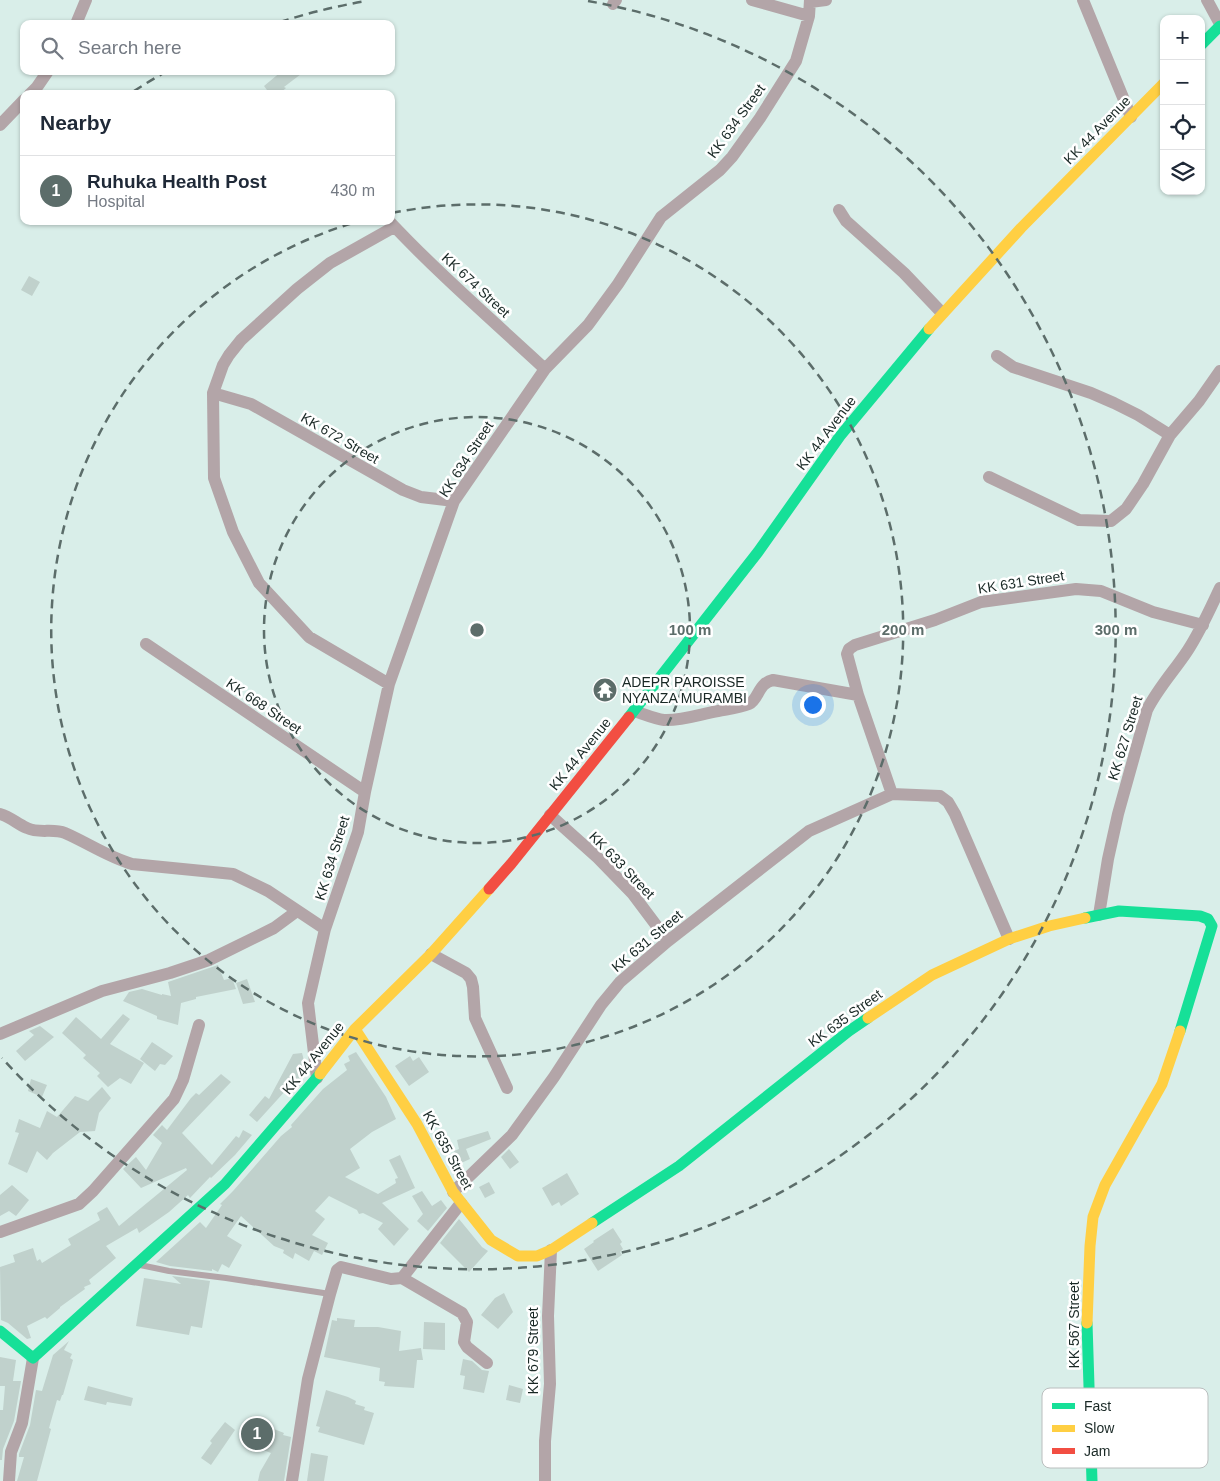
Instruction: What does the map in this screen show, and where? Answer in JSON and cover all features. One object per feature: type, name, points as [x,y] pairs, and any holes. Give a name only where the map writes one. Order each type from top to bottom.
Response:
[{"type":"main road","points":[[1205,41],[1220,25]]},
{"type":"main road","name":"KK 44 Avenue","points":[[33,1358],[225,1184],[317,1078],[355,1029],[431,954],[511,864],[758,552],[840,436],[942,313],[1021,228],[1160,87]]},
{"type":"main road","name":"KK 635 Street","points":[[355,1029],[417,1124],[453,1192],[461,1203],[491,1240],[518,1256],[537,1256],[551,1250],[679,1166],[849,1031],[932,976],[1009,939],[1049,926],[1119,911],[1200,916],[1208,919],[1212,926],[1162,1084],[1105,1185],[1098,1201]]},
{"type":"main road","name":"KK 567 Street","points":[[1089,1388],[1087,1318],[1090,1246],[1098,1201]]},
{"type":"main road","points":[[2,1336],[33,1358]]},
{"type":"main road","name":"KK 567 Street","points":[[1092,1468],[1092,1481]]},
{"type":"street","points":[[78,20],[86,0]]},
{"type":"street","points":[[752,0],[809,16]]},
{"type":"street","points":[[810,1],[826,0]]},
{"type":"street","points":[[1084,0],[1130,117]]},
{"type":"street","points":[[1207,0],[1220,25]]},
{"type":"street","name":"KK 634 Street","points":[[317,1078],[308,1003],[325,929],[358,832],[389,684],[454,502],[545,369],[588,325],[618,284],[661,217],[720,170],[732,157],[760,118],[796,61],[809,16],[810,1]]},
{"type":"street","points":[[34,90],[45,75]]},
{"type":"street","points":[[0,125],[20,104]]},
{"type":"street","points":[[839,210],[846,221],[904,273],[942,313]]},
{"type":"street","points":[[389,684],[309,637],[260,584],[233,532],[214,478],[213,393],[223,365],[241,340],[290,295],[330,263],[390,225]]},
{"type":"street","name":"KK 674 Street","points":[[393,225],[442,275],[545,369]]},
{"type":"street","points":[[997,356],[1014,367],[1114,402],[1170,435]]},
{"type":"street","points":[[989,478],[1080,520],[1111,521],[1126,510],[1170,435],[1199,401],[1220,371]]},
{"type":"street","name":"KK 672 Street","points":[[213,393],[251,404],[403,490],[421,497],[454,502]]},
{"type":"street","name":"KK 627 Street","points":[[1099,915],[1108,859],[1118,814],[1147,710],[1154,695],[1188,650],[1220,588]]},
{"type":"street","name":"KK 631 Street","points":[[892,794],[858,695],[847,654],[849,649],[855,645],[935,620],[981,602],[1076,589],[1101,591],[1153,612],[1203,624]]},
{"type":"street","name":"KK 668 Street","points":[[146,644],[365,792]]},
{"type":"street","points":[[634,711],[664,720],[733,708],[749,704],[766,682],[773,680],[858,695]]},
{"type":"street","name":"KK 631 Street","points":[[453,1192],[512,1135],[554,1077],[601,1006],[620,982],[668,941],[809,831],[892,794],[940,796],[948,802],[955,814],[1009,939]]},
{"type":"street","points":[[0,814],[8,816],[37,832],[63,832],[119,860],[132,864],[233,874],[249,880],[268,891],[325,929]]},
{"type":"street","name":"KK 633 Street","points":[[550,815],[598,858],[632,893],[668,941]]},
{"type":"street","points":[[0,1034],[102,991],[170,973],[209,960],[274,928],[298,910]]},
{"type":"street","points":[[431,954],[466,973],[471,979],[475,1018],[507,1088]]},
{"type":"street","points":[[0,1232],[79,1204],[174,1099],[183,1080],[199,1025]]},
{"type":"street","points":[[402,1278],[461,1203]]},
{"type":"street","name":"KK 679 Street","points":[[545,1481],[545,1441],[550,1384],[548,1316],[551,1250]]},
{"type":"street","points":[[292,1481],[308,1379],[337,1270],[342,1267],[391,1279],[402,1278],[462,1313],[467,1322],[464,1342],[467,1347],[487,1364]]},
{"type":"street","points":[[10,1481],[11,1452],[22,1423],[33,1358]]},
{"type":"lane","points":[[136,1264],[169,1271],[330,1294]]},
{"type":"building","points":[[277,75],[300,75],[284,87],[286,88],[284,90],[267,90],[264,86]]},
{"type":"building","points":[[29,276],[40,282],[32,296],[21,290]]},
{"type":"building","points":[[218,965],[224,980],[232,978],[236,989],[196,997],[196,999],[181,1003],[178,1025],[157,1019],[157,1016],[123,1001],[129,992],[142,989],[171,996],[168,982]]},
{"type":"building","points":[[247,979],[255,1002],[243,1004],[236,983]]},
{"type":"building","points":[[123,1014],[130,1019],[110,1044],[144,1063],[131,1084],[120,1078],[108,1087],[97,1076],[100,1073],[83,1058],[86,1055],[62,1033],[76,1017],[101,1039]]},
{"type":"building","points":[[40,1026],[54,1037],[25,1061],[16,1051],[34,1035],[29,1031]]},
{"type":"building","points":[[152,1042],[173,1056],[165,1065],[160,1064],[155,1071],[140,1059]]},
{"type":"building","points":[[356,1052],[386,1097],[396,1119],[372,1132],[350,1149],[360,1168],[345,1177],[378,1194],[396,1183],[395,1179],[398,1178],[389,1160],[400,1155],[415,1188],[382,1203],[409,1229],[394,1246],[378,1229],[383,1223],[363,1213],[359,1214],[357,1210],[329,1196],[315,1211],[325,1219],[312,1235],[328,1243],[322,1255],[314,1251],[309,1261],[295,1253],[293,1259],[283,1253],[284,1250],[274,1246],[241,1216],[227,1236],[242,1245],[229,1268],[222,1264],[218,1272],[212,1269],[212,1271],[170,1266],[156,1262],[200,1222],[206,1228],[222,1205],[220,1204],[281,1136],[292,1127],[291,1125],[323,1089],[347,1070],[344,1064],[350,1061],[348,1056]]},
{"type":"building","points":[[302,1053],[307,1072],[291,1091],[287,1089],[257,1122],[249,1115],[265,1096],[269,1099],[293,1054]]},
{"type":"building","points":[[410,1056],[413,1061],[419,1057],[429,1072],[409,1086],[395,1066]]},
{"type":"building","points":[[221,1074],[231,1082],[182,1133],[212,1165],[236,1136],[239,1138],[243,1130],[252,1135],[235,1155],[190,1198],[188,1195],[169,1212],[139,1233],[137,1228],[106,1246],[116,1258],[89,1280],[91,1284],[84,1287],[85,1289],[47,1319],[45,1317],[27,1326],[31,1338],[27,1339],[8,1323],[1,1320],[0,1267],[15,1262],[13,1255],[33,1248],[37,1261],[40,1259],[42,1263],[71,1245],[68,1239],[100,1220],[97,1213],[107,1207],[119,1226],[187,1170],[186,1168],[141,1188],[123,1169],[136,1157],[146,1170],[162,1143],[153,1135],[162,1125],[167,1130],[191,1098],[196,1093],[199,1095]]},
{"type":"building","points":[[31,1079],[47,1085],[42,1097],[28,1091]]},
{"type":"building","points":[[102,1087],[111,1098],[99,1113],[95,1131],[80,1132],[47,1160],[37,1151],[27,1173],[8,1164],[19,1133],[15,1132],[19,1119],[40,1128],[47,1111],[57,1117],[75,1096],[88,1101]]},
{"type":"building","points":[[488,1131],[491,1139],[466,1149],[470,1159],[459,1164],[454,1151],[459,1149],[457,1140]]},
{"type":"building","points":[[509,1149],[519,1162],[510,1169],[501,1157]]},
{"type":"building","points":[[567,1173],[579,1194],[561,1206],[559,1202],[552,1206],[542,1188]]},
{"type":"building","points":[[489,1182],[495,1193],[485,1198],[479,1187]]},
{"type":"building","points":[[12,1185],[29,1200],[16,1216],[9,1211],[0,1216],[0,1195]]},
{"type":"building","points":[[422,1191],[432,1206],[441,1200],[447,1208],[428,1231],[417,1221],[423,1214],[412,1196]]},
{"type":"building","points":[[459,1219],[482,1247],[488,1251],[469,1272],[440,1243]]},
{"type":"building","points":[[613,1228],[622,1242],[620,1244],[623,1249],[620,1252],[622,1255],[598,1271],[584,1249]]},
{"type":"building","points":[[172,1276],[210,1281],[202,1328],[191,1326],[189,1335],[136,1326],[144,1278],[181,1284]]},
{"type":"building","points":[[504,1293],[513,1312],[498,1329],[481,1315],[495,1298]]},
{"type":"building","points":[[337,1318],[355,1320],[354,1327],[378,1327],[401,1331],[399,1351],[421,1348],[423,1360],[417,1360],[414,1388],[384,1386],[385,1382],[379,1381],[380,1368],[324,1357],[332,1320],[337,1321]]},
{"type":"building","points":[[424,1322],[445,1323],[445,1350],[423,1349]]},
{"type":"building","points":[[69,1341],[64,1350],[72,1354],[70,1358],[73,1360],[63,1395],[60,1401],[57,1400],[37,1481],[17,1481],[24,1457],[19,1457],[19,1454],[30,1425],[36,1390],[42,1391],[53,1355]]},
{"type":"building","points":[[0,1357],[16,1360],[13,1381],[21,1381],[14,1421],[3,1449],[2,1460],[0,1460],[0,1410],[3,1410],[5,1386],[0,1386]]},
{"type":"building","points":[[463,1359],[472,1361],[482,1370],[489,1371],[484,1393],[463,1389],[465,1376],[460,1375]]},
{"type":"building","points":[[509,1385],[523,1389],[520,1403],[506,1400]]},
{"type":"building","points":[[88,1386],[133,1398],[131,1406],[107,1402],[106,1405],[84,1400]]},
{"type":"building","points":[[326,1390],[348,1397],[356,1401],[355,1404],[365,1407],[364,1410],[374,1413],[364,1445],[318,1432],[320,1427],[316,1426]]},
{"type":"building","points":[[225,1422],[235,1430],[211,1465],[201,1458],[212,1443],[210,1441]]},
{"type":"building","points":[[259,1423],[291,1437],[284,1481],[258,1481],[260,1472],[271,1453],[250,1445]]},
{"type":"building","points":[[311,1453],[328,1456],[324,1481],[307,1481]]},
{"type":"traffic: fast","points":[[1205,41],[1220,26]]},
{"type":"traffic: fast","points":[[629,717],[758,552],[840,436],[929,329]]},
{"type":"traffic: fast","points":[[1085,918],[1119,911],[1200,916],[1208,919],[1212,926],[1180,1031]]},
{"type":"traffic: fast","points":[[592,1223],[679,1166],[868,1018]]},
{"type":"traffic: fast","points":[[0,1331],[33,1358],[225,1184],[320,1074]]},
{"type":"traffic: fast","points":[[1087,1323],[1089,1388]]},
{"type":"traffic: fast","points":[[1092,1468],[1092,1481]]},
{"type":"traffic: slow","points":[[929,329],[1021,228],[1160,87]]},
{"type":"traffic: slow","points":[[320,1074],[355,1029],[431,954],[489,889]]},
{"type":"traffic: slow","points":[[868,1018],[932,975],[1009,939],[1049,926],[1085,918]]},
{"type":"traffic: slow","points":[[355,1029],[417,1124],[453,1192],[491,1240],[518,1256],[537,1256],[551,1250],[592,1223]]},
{"type":"traffic: slow","points":[[1087,1323],[1093,1217],[1105,1185],[1162,1084],[1180,1031]]},
{"type":"traffic: jam","points":[[489,889],[629,717]]},
{"type":"place","name":"ADEPR PAROISSE NYANZA MURAMBI","points":[[605,690]]},
{"type":"place","name":"Ruhuka Health Post","points":[[257,1434]]}]
